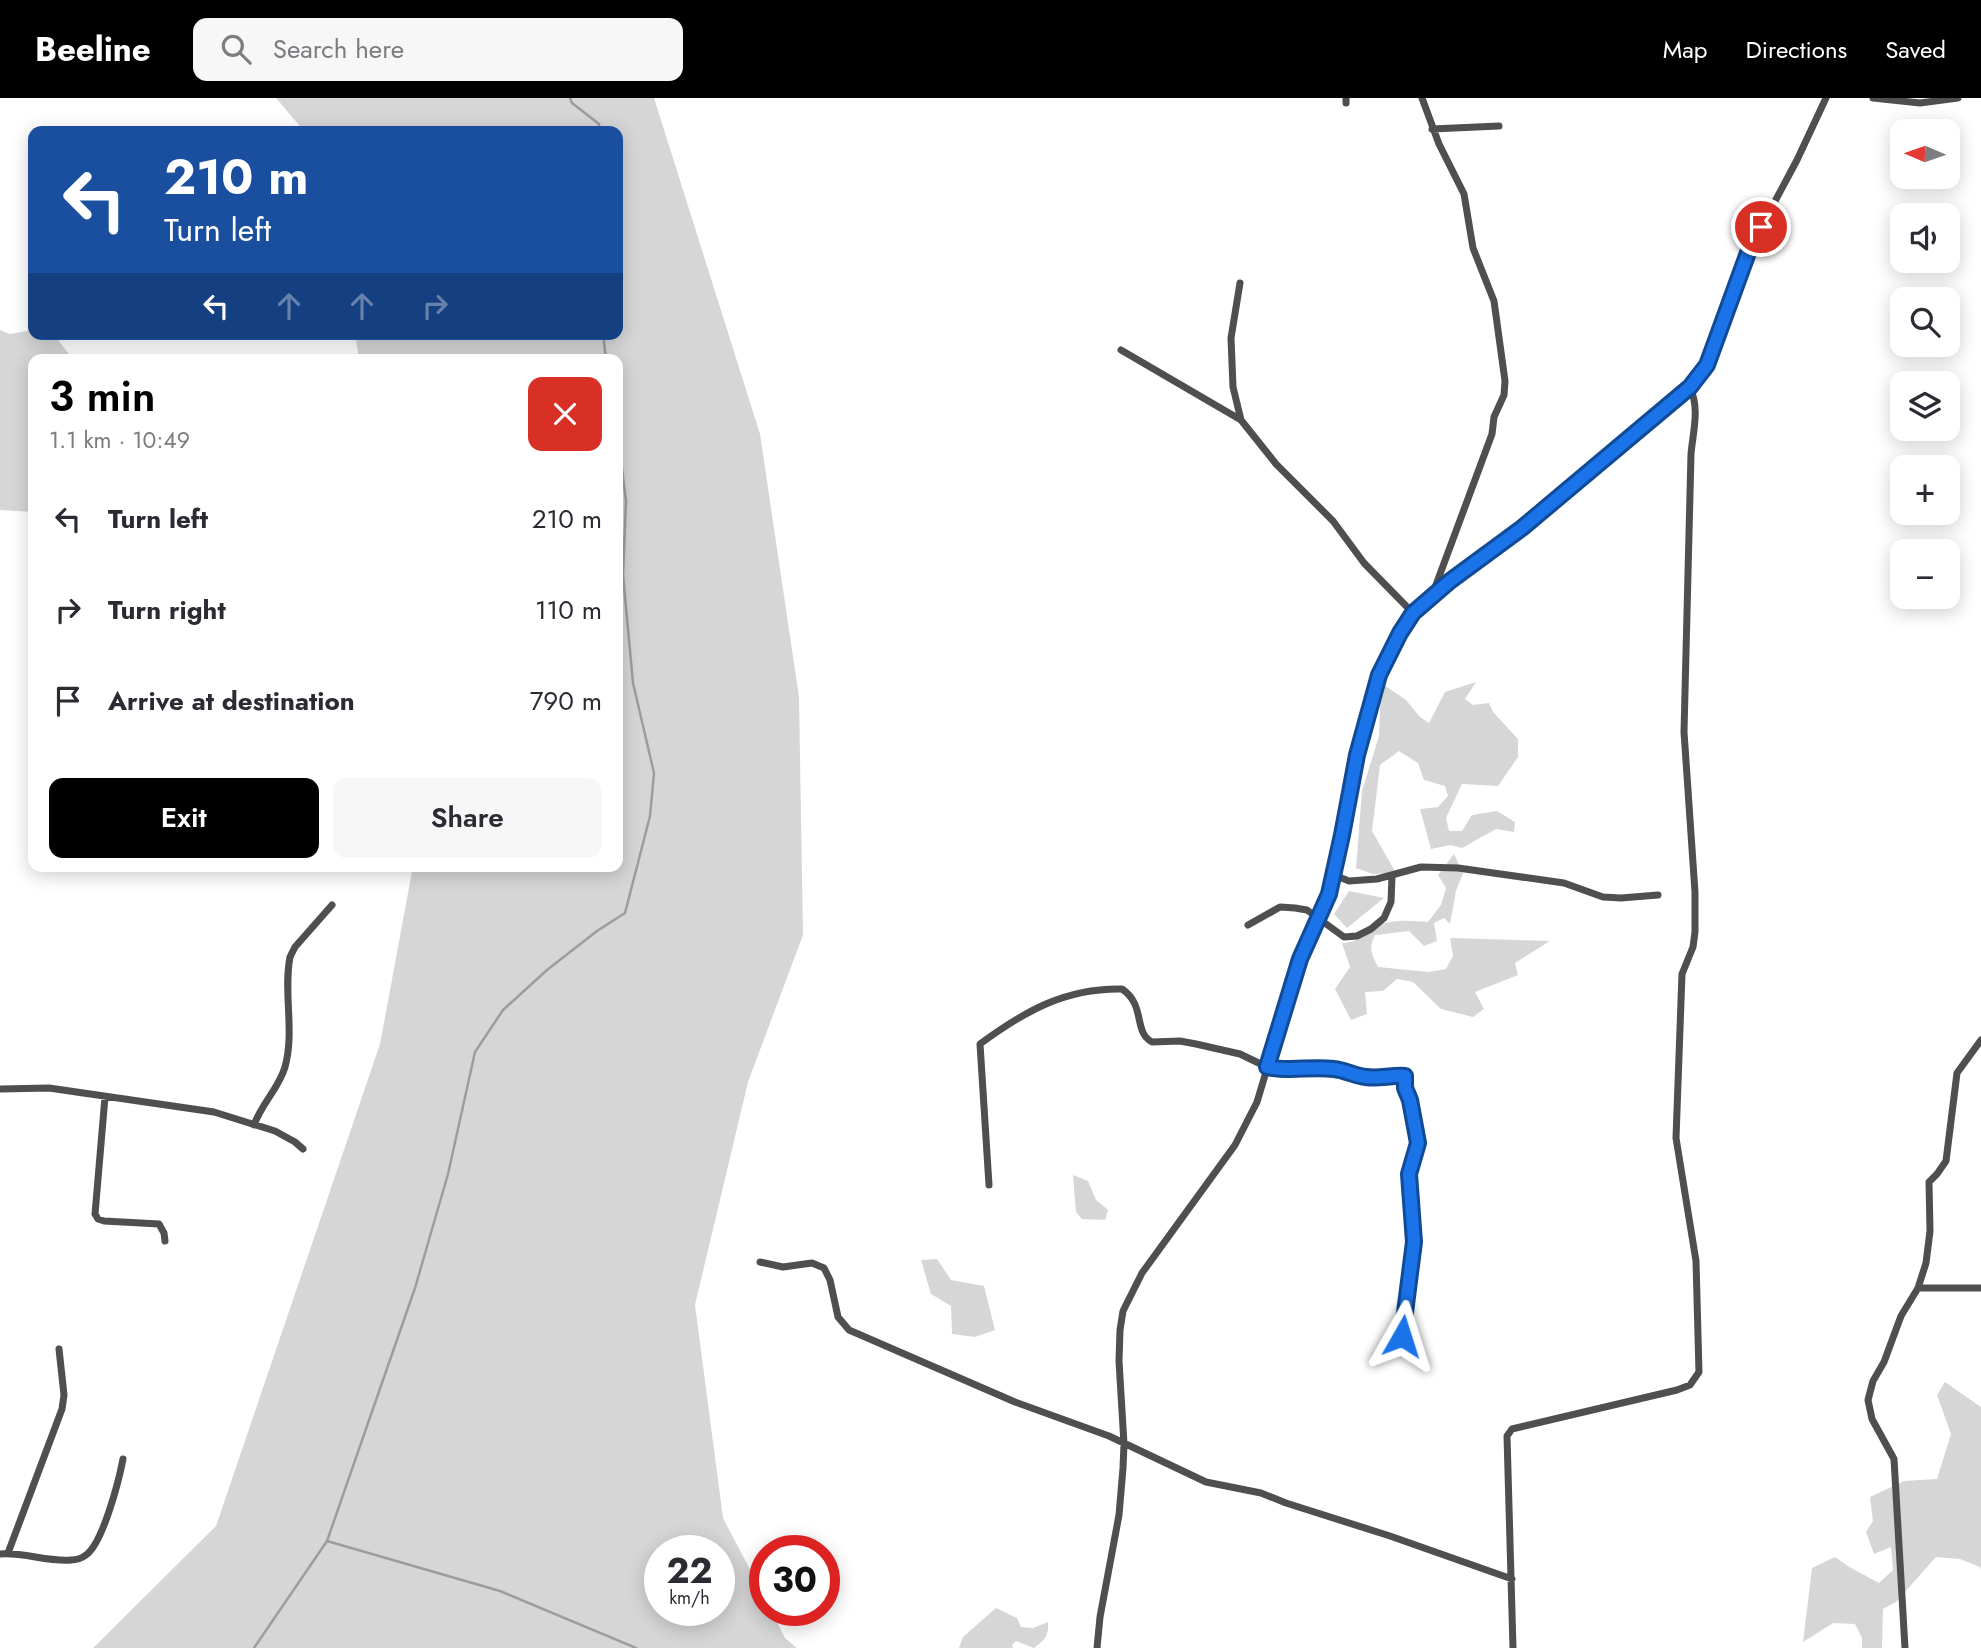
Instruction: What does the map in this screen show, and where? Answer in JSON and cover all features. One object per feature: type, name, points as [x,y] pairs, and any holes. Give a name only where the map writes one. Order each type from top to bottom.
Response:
[{"type":"street","points":[[1422,98],[1432,129],[1464,194],[1473,248],[1494,301],[1505,381],[1504,395],[1494,417],[1492,434],[1431,597]]},
{"type":"street","points":[[1097,1648],[1100,1616],[1119,1515],[1125,1444],[1119,1361],[1119,1330],[1123,1311],[1135,1284],[1159,1246],[1190,1203],[1210,1182],[1235,1145],[1257,1102],[1300,959],[1320,919],[1334,875],[1357,755],[1379,675],[1413,613],[1582,480],[1690,387],[1707,365],[1749,250],[1826,98]]},
{"type":"street","points":[[1873,98],[1920,103],[1958,98]]},
{"type":"street","points":[[1432,129],[1499,126]]},
{"type":"street","points":[[1240,283],[1231,338],[1233,387],[1241,420]]},
{"type":"street","points":[[1121,350],[1241,420],[1276,464],[1333,521],[1364,563],[1413,613]]},
{"type":"street","points":[[1513,1648],[1507,1436],[1512,1429],[1677,1390],[1690,1385],[1699,1372],[1696,1261],[1676,1138],[1682,974],[1693,947],[1695,932],[1695,892],[1684,732],[1691,454],[1696,413],[1696,399],[1690,387]]},
{"type":"street","points":[[1334,875],[1349,881],[1392,876],[1421,867],[1458,868],[1564,883],[1603,897],[1658,895]]},
{"type":"street","points":[[1248,925],[1280,907],[1307,910],[1344,937],[1357,936],[1384,918],[1391,902],[1392,876]]},
{"type":"street","points":[[254,1125],[262,1105],[281,1077],[285,1066],[289,1039],[290,957],[295,947],[332,905]]},
{"type":"street","points":[[989,1185],[980,1044],[1011,1021],[1056,999],[1122,989],[1134,1000],[1141,1019],[1140,1028],[1146,1039],[1152,1042],[1180,1041],[1240,1054],[1280,1070],[1335,1069],[1374,1078],[1405,1076],[1405,1088],[1410,1100],[1418,1143],[1409,1174],[1414,1242],[1402,1336]]},
{"type":"street","points":[[1905,1648],[1894,1459],[1872,1419],[1868,1400],[1873,1381],[1884,1362],[1901,1316],[1918,1288],[1926,1263],[1930,1231],[1927,1204],[1929,1182],[1947,1161],[1958,1073],[1981,1040]]},
{"type":"street","points":[[0,1089],[49,1088],[214,1112],[275,1131],[303,1149]]},
{"type":"street","points":[[105,1097],[95,1214],[98,1219],[104,1221],[159,1224],[165,1241]]},
{"type":"street","points":[[760,1262],[783,1267],[812,1263],[819,1265],[828,1274],[838,1317],[849,1330],[1015,1402],[1091,1429],[1206,1482],[1261,1493],[1512,1579]]},
{"type":"street","points":[[1918,1288],[1981,1288]]},
{"type":"street","points":[[59,1349],[64,1395],[62,1409],[4,1554],[69,1560],[86,1555],[96,1541],[108,1511],[123,1459]]},
{"type":"shaded area","points":[[276,98],[654,98],[760,434],[799,697],[803,935],[748,1082],[695,1305],[723,1518],[732,1535],[644,1535],[644,1626],[735,1626],[735,1541],[749,1568],[749,1626],[779,1626],[785,1638],[797,1648],[93,1648],[216,1526],[380,1044],[412,872],[623,872],[623,354],[358,354],[356,340],[623,340],[623,126],[300,126]]},
{"type":"shaded area","points":[[0,330],[10,334],[28,331],[28,340],[58,340],[69,354],[28,354],[28,512],[0,510]]},
{"type":"shaded area","points":[[1476,682],[1465,699],[1473,705],[1489,703],[1493,712],[1518,739],[1518,757],[1498,786],[1462,784],[1446,818],[1449,831],[1462,831],[1472,815],[1497,811],[1515,822],[1514,832],[1496,829],[1462,848],[1450,845],[1431,849],[1420,809],[1438,807],[1448,796],[1445,786],[1424,780],[1418,763],[1399,751],[1380,765],[1372,831],[1396,873],[1373,874],[1356,868],[1362,791],[1379,736],[1381,683],[1406,700],[1420,717],[1429,723],[1445,692]]},
{"type":"shaded area","points":[[1454,854],[1463,873],[1456,891],[1450,924],[1444,918],[1434,923],[1437,941],[1424,946],[1409,931],[1375,935],[1372,951],[1378,967],[1429,972],[1446,969],[1453,956],[1450,938],[1550,941],[1515,963],[1518,975],[1475,992],[1484,1009],[1473,1017],[1441,1009],[1413,982],[1397,979],[1383,991],[1365,992],[1367,1014],[1351,1020],[1335,989],[1350,967],[1342,943],[1356,940],[1387,922],[1428,922],[1441,905],[1446,888],[1438,875]]},
{"type":"shaded area","points":[[1349,891],[1384,898],[1347,928],[1334,914]]},
{"type":"shaded area","points":[[1073,1175],[1088,1181],[1096,1200],[1108,1210],[1105,1220],[1082,1219],[1076,1212]]},
{"type":"shaded area","points":[[937,1259],[951,1280],[984,1286],[995,1330],[975,1337],[952,1334],[951,1306],[931,1294],[921,1260]]},
{"type":"shaded area","points":[[1945,1382],[1981,1407],[1981,1570],[1980,1567],[1960,1559],[1936,1557],[1896,1602],[1883,1609],[1882,1648],[1862,1648],[1862,1638],[1855,1624],[1833,1623],[1803,1642],[1812,1568],[1835,1557],[1879,1583],[1893,1570],[1891,1547],[1874,1554],[1866,1532],[1873,1521],[1870,1497],[1904,1481],[1937,1479],[1951,1434],[1937,1395]]},
{"type":"shaded area","points":[[996,1608],[1017,1618],[1021,1627],[1033,1628],[1048,1622],[1046,1637],[1034,1648],[1016,1641],[1012,1645],[1013,1648],[959,1648],[963,1637]]},
{"type":"waterway","points":[[570,98],[572,103],[599,126]]},
{"type":"waterway","points":[[604,340],[605,354]]},
{"type":"waterway","points":[[623,477],[626,501],[623,575]]},
{"type":"waterway","points":[[254,1648],[327,1541],[415,1288],[448,1174],[475,1052],[503,1010],[547,970],[625,913],[650,816],[654,773],[633,683],[623,575]]},
{"type":"waterway","points":[[327,1541],[500,1591],[636,1648]]},
{"type":"route","points":[[1402,1336],[1414,1242],[1409,1174],[1418,1143],[1410,1100],[1405,1088],[1405,1076],[1374,1078],[1335,1069],[1280,1070],[1267,1067],[1300,959],[1329,894],[1348,794],[1379,675],[1413,613],[1450,581],[1582,480],[1690,387],[1707,365],[1749,250],[1761,227]]}]
